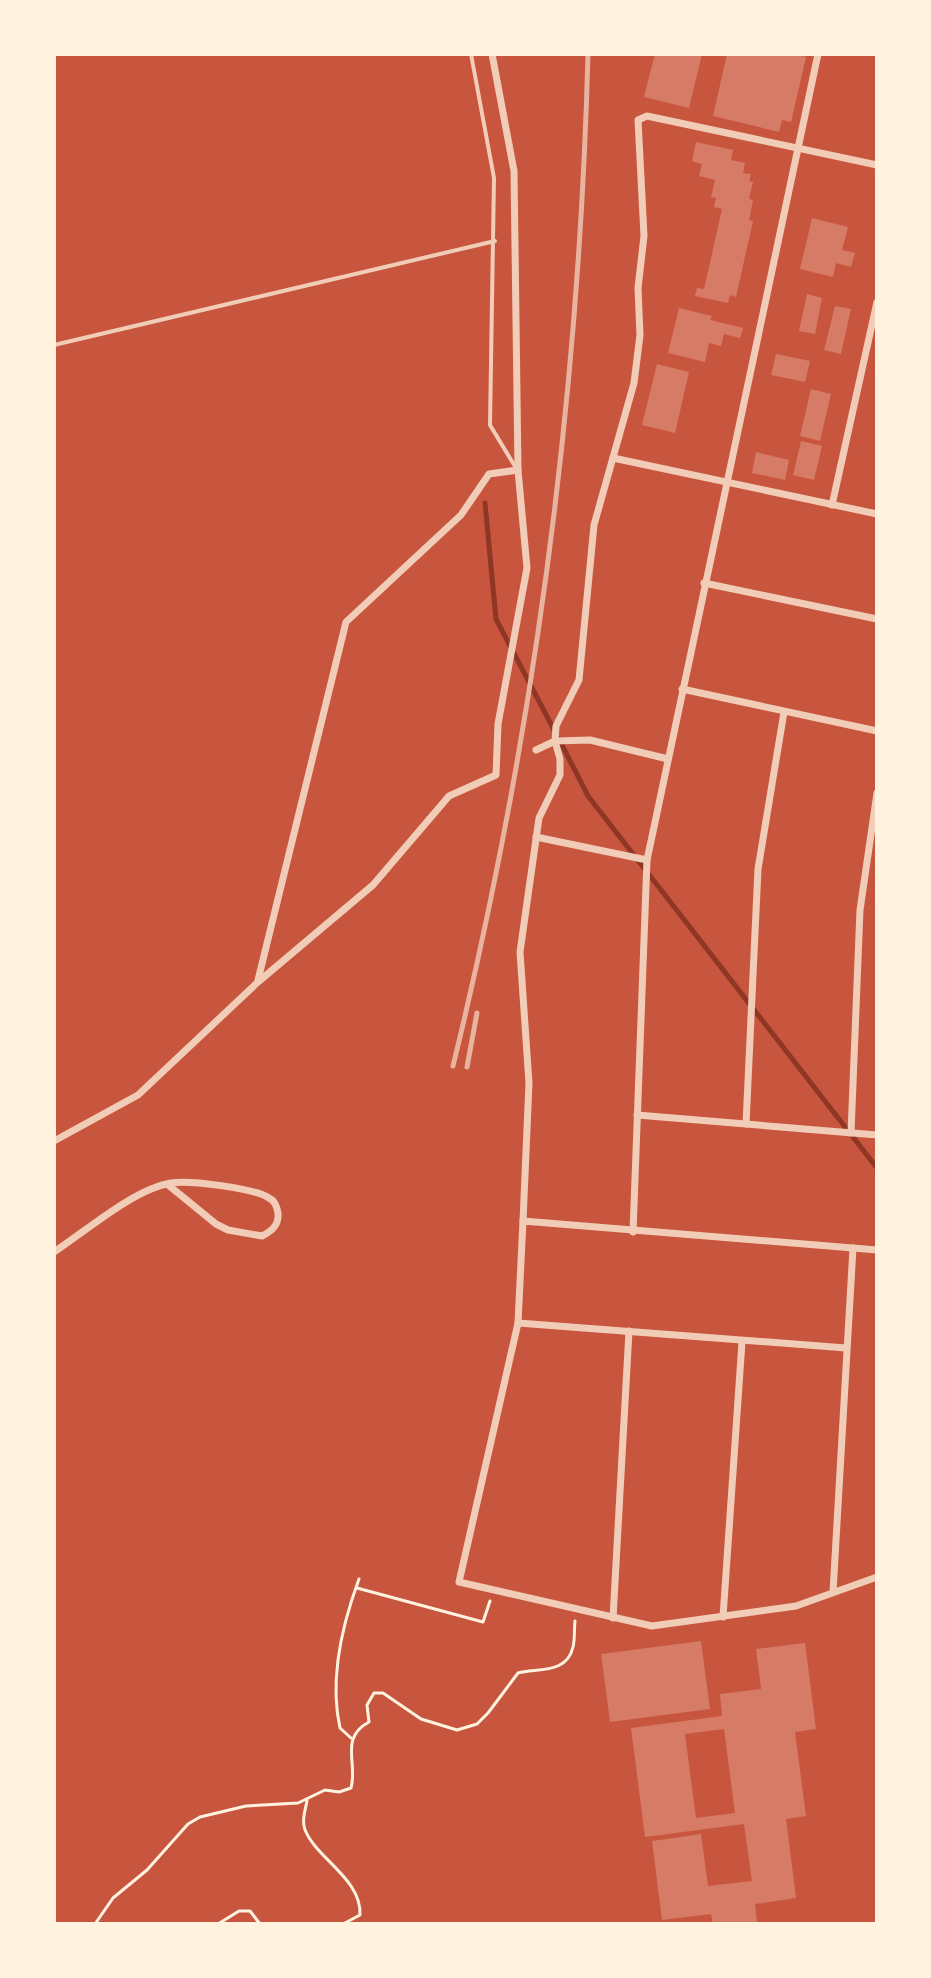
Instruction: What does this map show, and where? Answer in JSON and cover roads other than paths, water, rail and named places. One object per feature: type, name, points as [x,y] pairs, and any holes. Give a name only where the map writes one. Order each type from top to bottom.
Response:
[{"type":"street","points":[[54,1141],[138,1095],[258,982],[373,885],[449,796],[496,775],[498,724],[527,568],[518,470],[514,171],[492,54]]},
{"type":"street","points":[[633,1232],[647,860],[818,54]]},
{"type":"street","points":[[877,165],[647,116],[638,120],[644,236],[638,288],[640,335],[634,383],[594,525],[579,680],[556,726],[560,775],[539,818],[536,837],[520,952],[529,1083],[518,1323],[459,1582],[652,1626],[796,1606],[877,1577]]},
{"type":"street","points":[[832,505],[877,302]]},
{"type":"street","points":[[613,458],[877,514]]},
{"type":"street","points":[[258,982],[346,622],[461,515],[489,474],[518,470]]},
{"type":"street","points":[[704,583],[877,619]]},
{"type":"street","points":[[682,689],[877,731]]},
{"type":"street","points":[[746,1124],[758,869],[784,712]]},
{"type":"street","points":[[536,750],[555,741],[590,740],[668,759]]},
{"type":"street","points":[[851,1133],[860,910],[877,793]]},
{"type":"street","points":[[536,837],[647,860]]},
{"type":"street","points":[[637,1115],[877,1135]]},
{"type":"street","points":[[54,1252],[147,1189],[167,1184],[201,1183],[266,1196],[278,1208],[279,1218],[275,1227],[262,1236],[228,1230],[216,1224],[167,1184]]},
{"type":"street","points":[[523,1221],[877,1250]]},
{"type":"street","points":[[833,1592],[853,1248]]},
{"type":"street","points":[[518,1323],[846,1348]]},
{"type":"street","points":[[613,1618],[629,1331]]},
{"type":"street","points":[[723,1617],[742,1342]]},
{"type":"lane","points":[[471,54],[494,178],[490,425],[518,470]]},
{"type":"lane","points":[[54,345],[495,241]]},
{"type":"waterway","points":[[485,503],[496,619],[554,730]]},
{"type":"waterway","points":[[559,739],[588,796],[877,1168]]},
{"type":"railway","points":[[453,1066],[507,816],[548,564],[574,309],[588,54]]},
{"type":"railway","points":[[467,1067],[477,1013]]}]
